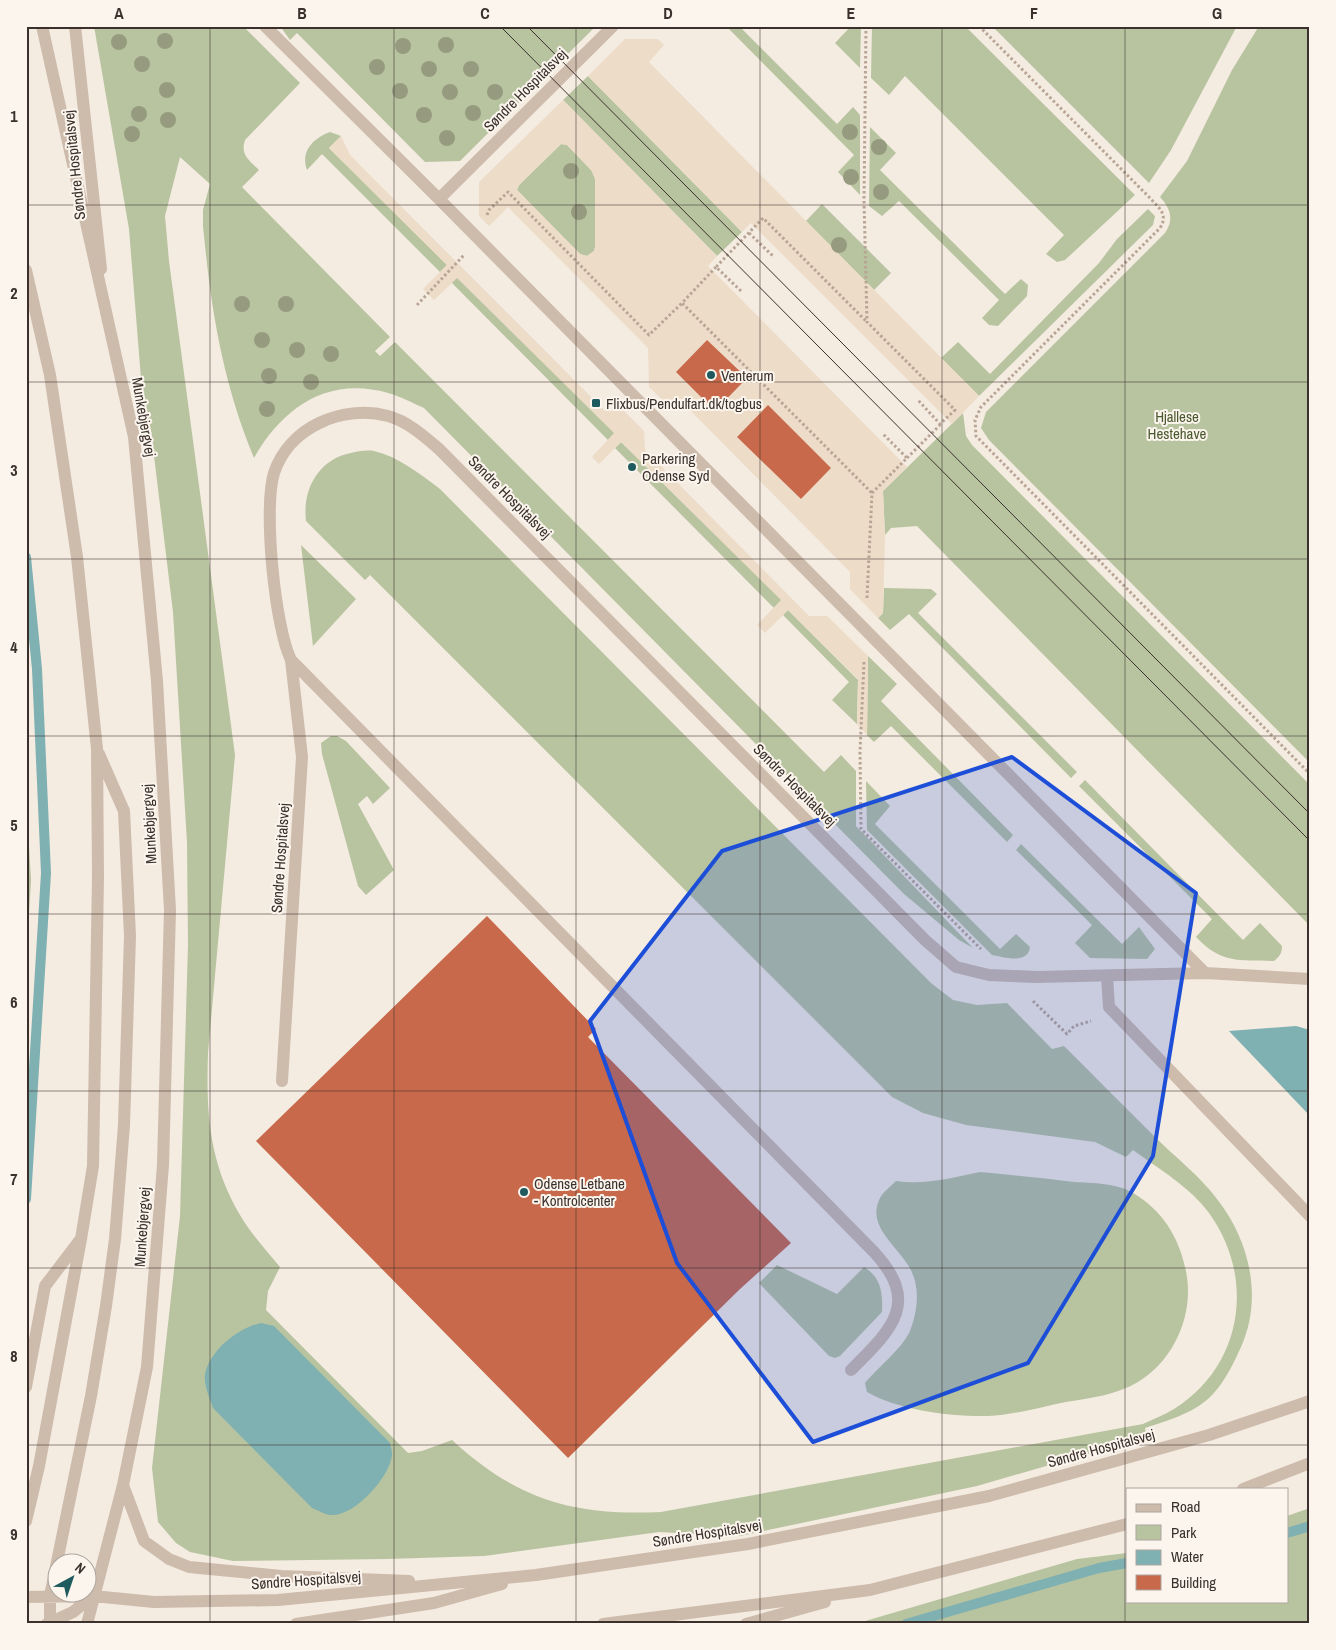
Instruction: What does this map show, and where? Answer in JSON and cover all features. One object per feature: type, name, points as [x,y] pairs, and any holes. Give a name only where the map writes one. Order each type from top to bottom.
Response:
[{"type":"street","name":"Munkebjergvej","points":[[42,26],[134,436],[156,681],[170,910],[163,1165],[146,1367],[124,1484],[98,1578]]},
{"type":"street","name":"Søndre Hospitalsvej","points":[[75,26],[104,301]]},
{"type":"street","points":[[265,26],[479,239],[1205,973]]},
{"type":"street","name":"Søndre Hospitalsvej","points":[[439,199],[613,26]]},
{"type":"street","points":[[26,270],[50,375],[74,538],[97,749],[98,954],[94,1032],[93,1166],[82,1238],[39,1466],[26,1521]]},
{"type":"street","name":"Søndre Hospitalsvej","points":[[282,1081],[302,758],[291,660],[286,650],[280,623],[270,546],[269,497],[275,471],[295,440],[319,423],[353,412],[390,416],[425,436],[455,464],[938,952],[956,967],[989,975],[1008,976],[1205,973],[1310,978]]},
{"type":"street","points":[[291,660],[874,1252],[892,1274],[899,1303],[896,1313],[887,1332],[851,1370]]},
{"type":"street","points":[[59,1552],[87,1415],[106,1306],[115,1239],[124,1125],[130,936],[124,811],[97,749]]},
{"type":"street","points":[[1106,976],[1109,1007],[1310,1216]]},
{"type":"street","points":[[26,1387],[45,1286],[82,1238]]},
{"type":"street","name":"Søndre Hospitalsvej","points":[[98,1596],[154,1602],[278,1600],[536,1575],[748,1544],[989,1496],[1209,1435],[1310,1400]]},
{"type":"street","points":[[1246,1488],[1310,1463]]},
{"type":"street","points":[[124,1484],[144,1541],[169,1559],[189,1567],[282,1576],[457,1582]]},
{"type":"street","points":[[746,1624],[1126,1524]]},
{"type":"street","points":[[296,1624],[434,1603],[536,1575]]},
{"type":"street","points":[[603,1624],[870,1590]]},
{"type":"street","name":"Søndre Hospitalsvej","points":[[26,1597],[48,1596]]},
{"type":"street","points":[[50,1602],[49,1623],[73,1612],[86,1602]]},
{"type":"street","name":"Munkebjergvej","points":[[87,1624],[92,1602]]},
{"type":"path","points":[[866,26],[864,200],[867,322]]},
{"type":"path","points":[[979,26],[1149,197],[1163,212],[1164,217],[1160,228],[981,408],[974,426],[976,436],[1310,774]]},
{"type":"path","points":[[417,305],[479,239],[489,210],[508,192],[649,335],[763,218],[955,410],[872,493],[860,752],[861,829],[1067,1034],[1074,1026],[1116,1014]]},
{"type":"path","points":[[749,233],[774,257]]},
{"type":"path","points":[[716,267],[741,291]]},
{"type":"path","points":[[682,303],[872,493]]},
{"type":"path","points":[[916,399],[940,424]]},
{"type":"path","points":[[882,433],[907,458]]},
{"type":"highlighted area","points":[[1012,757],[1196,893],[1153,1156],[1028,1363],[813,1442],[677,1263],[590,1021],[722,851]]},
{"type":"green space","points":[[94,26],[243,26],[300,83],[245,140],[245,153],[259,170],[242,187],[390,337],[375,351],[380,356],[395,342],[824,772],[841,755],[856,771],[856,826],[973,948],[959,940],[904,894],[424,408],[392,394],[366,389],[346,389],[327,393],[309,400],[293,411],[279,424],[254,458],[234,401],[214,315],[203,226],[203,210],[210,184],[180,157],[165,216],[169,261],[235,755],[208,1053],[209,1117],[216,1156],[230,1195],[249,1229],[280,1267],[268,1291],[266,1310],[408,1453],[422,1451],[452,1440],[500,1477],[548,1500],[574,1507],[630,1513],[661,1512],[1143,1424],[1174,1409],[1197,1391],[1215,1369],[1228,1345],[1235,1319],[1237,1292],[1233,1265],[1224,1238],[1209,1213],[1193,1195],[1133,1150],[1126,1157],[1095,1142],[966,1125],[923,1113],[892,1097],[370,575],[365,580],[306,521],[305,509],[310,487],[322,469],[340,456],[374,451],[401,462],[440,489],[931,983],[953,1000],[977,1005],[1007,1003],[1052,1049],[1064,1046],[1217,1199],[1238,1233],[1245,1251],[1250,1270],[1251,1309],[1248,1328],[1232,1366],[1223,1381],[1205,1402],[1180,1416],[1145,1428],[1146,1437],[977,1486],[740,1536],[659,1532],[484,1556],[233,1561],[190,1552],[176,1543],[158,1522],[152,1468],[180,1216],[188,945],[187,842],[173,612],[151,431],[142,391],[129,229]]},
{"type":"green space","points":[[280,26],[596,26],[460,161],[425,162],[297,33],[290,40]]},
{"type":"green space","points":[[726,26],[739,26],[837,124],[853,107],[860,115],[860,195],[838,172],[854,155]]},
{"type":"green space","points":[[851,26],[861,26],[860,68],[835,43]]},
{"type":"green space","points":[[872,26],[965,26],[1135,195],[1065,260],[1057,262],[1046,254],[1064,235],[905,76],[889,95],[871,78]]},
{"type":"green space","points":[[992,26],[1237,26],[1171,150],[1149,183]]},
{"type":"green space","name":"Hjallese Hestehave","points":[[1259,26],[1310,26],[1310,763],[989,440],[981,428],[986,412],[1165,233],[1170,224],[1170,215],[1167,206],[1160,197],[1187,161],[1232,70]]},
{"type":"green space","points":[[588,76],[742,232],[717,256],[563,100]]},
{"type":"green space","points":[[870,127],[896,153],[880,170],[1005,294],[1021,279],[1028,285],[1027,296],[998,326],[989,325],[982,318],[999,300],[899,201],[882,216],[869,206]]},
{"type":"green space","points":[[330,132],[341,136],[329,148],[447,265],[440,272],[322,154],[307,170],[305,157],[310,146]]},
{"type":"green space","points":[[561,144],[567,145],[593,172],[595,179],[595,247],[594,251],[587,256],[580,254],[517,190],[519,185]]},
{"type":"green space","points":[[822,204],[891,273],[874,290],[806,221]]},
{"type":"green space","points":[[1148,209],[1155,216],[1153,225],[979,396],[941,358],[958,342],[990,374],[1099,263],[1117,239]]},
{"type":"green space","points":[[457,277],[615,433],[608,440],[451,282]]},
{"type":"green space","points":[[963,413],[966,436],[972,445],[1310,785],[1310,926],[917,526],[891,528],[885,535],[883,491]]},
{"type":"green space","points":[[621,442],[782,600],[774,608],[615,448]]},
{"type":"green space","points":[[301,545],[356,599],[313,646]]},
{"type":"green space","points":[[884,588],[931,589],[937,594],[918,613],[1077,772],[1071,778],[909,614],[890,630],[878,618],[883,613]]},
{"type":"green space","points":[[788,610],[858,680],[857,724],[832,700],[849,682],[783,615]]},
{"type":"green space","points":[[868,656],[897,684],[881,701],[1013,835],[1007,842],[891,726],[874,742],[867,735]]},
{"type":"green space","points":[[331,736],[337,736],[346,741],[390,788],[373,804],[367,796],[358,804],[394,870],[366,895],[358,886],[322,754],[321,743]]},
{"type":"green space","points":[[1085,780],[1243,940],[1260,923],[1282,946],[1278,958],[1274,961],[1232,959],[1214,952],[1205,946],[1196,937],[1212,919],[1079,786]]},
{"type":"green space","points":[[866,781],[890,806],[875,824],[1000,949],[1016,934],[1030,947],[1025,956],[1009,958],[992,955],[867,830]]},
{"type":"green space","points":[[26,795],[31,880],[26,965]]},
{"type":"green space","points":[[1021,844],[1122,944],[1139,927],[1155,949],[1147,959],[1090,958],[1075,943],[1092,925],[1016,850]]},
{"type":"green space","points":[[980,1172],[1112,1185],[1133,1193],[1152,1207],[1160,1216],[1173,1234],[1182,1256],[1188,1283],[1188,1300],[1180,1332],[1163,1360],[1151,1372],[1138,1382],[1112,1393],[988,1416],[942,1414],[909,1408],[867,1392],[865,1383],[895,1352],[910,1331],[917,1298],[915,1281],[908,1265],[880,1226],[877,1208],[880,1198],[896,1181],[948,1179]]},
{"type":"green space","points":[[777,1265],[837,1294],[864,1267],[870,1271],[880,1286],[882,1312],[840,1356],[835,1358],[829,1356],[759,1283]]},
{"type":"green space","points":[[1310,1508],[1310,1624],[855,1624],[1077,1559],[1126,1553],[1126,1602],[1288,1602],[1288,1516]]},
{"type":"shaded area","points":[[625,39],[658,39],[664,45],[649,62],[979,396],[952,424],[751,223],[742,232],[588,76]]},
{"type":"shaded area","points":[[563,100],[717,256],[708,266],[907,467],[883,491],[885,535],[883,613],[878,618],[850,589],[850,572],[687,407],[670,407],[649,387],[648,348],[508,207],[489,226],[479,216],[479,182]],"holes":[[[561,144],[567,145],[591,170],[595,179],[595,247],[594,251],[587,256],[580,254],[517,190],[519,185]],[[707,340],[747,378],[715,411],[676,372]],[[768,406],[831,468],[801,499],[737,437]]]},
{"type":"shaded area","points":[[341,136],[350,155],[605,411],[624,411],[644,431],[645,450],[809,616],[827,616],[868,656],[867,735],[857,724],[858,679],[788,610],[765,633],[757,625],[781,600],[621,442],[599,464],[592,457],[614,433],[457,278],[434,300],[423,289],[447,265],[329,148]]},
{"type":"water","points":[[1296,1026],[1310,1030],[1310,1116],[1229,1031]]},
{"type":"water","points":[[261,1323],[274,1326],[390,1443],[392,1455],[385,1474],[369,1494],[350,1510],[331,1515],[312,1508],[213,1408],[206,1389],[205,1379],[206,1370],[210,1362],[221,1346],[228,1340],[244,1329]]},
{"type":"building","name":"Venterum","points":[[707,340],[747,378],[715,411],[676,372]]},
{"type":"building","points":[[768,405],[831,468],[801,499],[737,437]]},
{"type":"building","name":"Odense Letbane - Kontrolcenter","points":[[487,916],[596,1029],[588,1037],[791,1243],[740,1289],[568,1458],[256,1141]]},
{"type":"waterway","points":[[26,557],[37,669],[46,873],[26,1199]]},
{"type":"waterway","points":[[1288,1533],[1310,1526]]},
{"type":"waterway","points":[[906,1624],[1099,1568],[1126,1563]]},
{"type":"tram line","points":[[500,26],[1310,841]]},
{"type":"tram line","points":[[527,26],[1310,814]]},
{"type":"place","name":"Venterum","points":[[711,375]]},
{"type":"place","name":"Flixbus/Pendulfart.dk/togbus","points":[[596,403]]},
{"type":"place","name":"Parkering Odense Syd","points":[[632,467]]},
{"type":"place","name":"Odense Letbane - Kontrolcenter","points":[[524,1192]]}]
